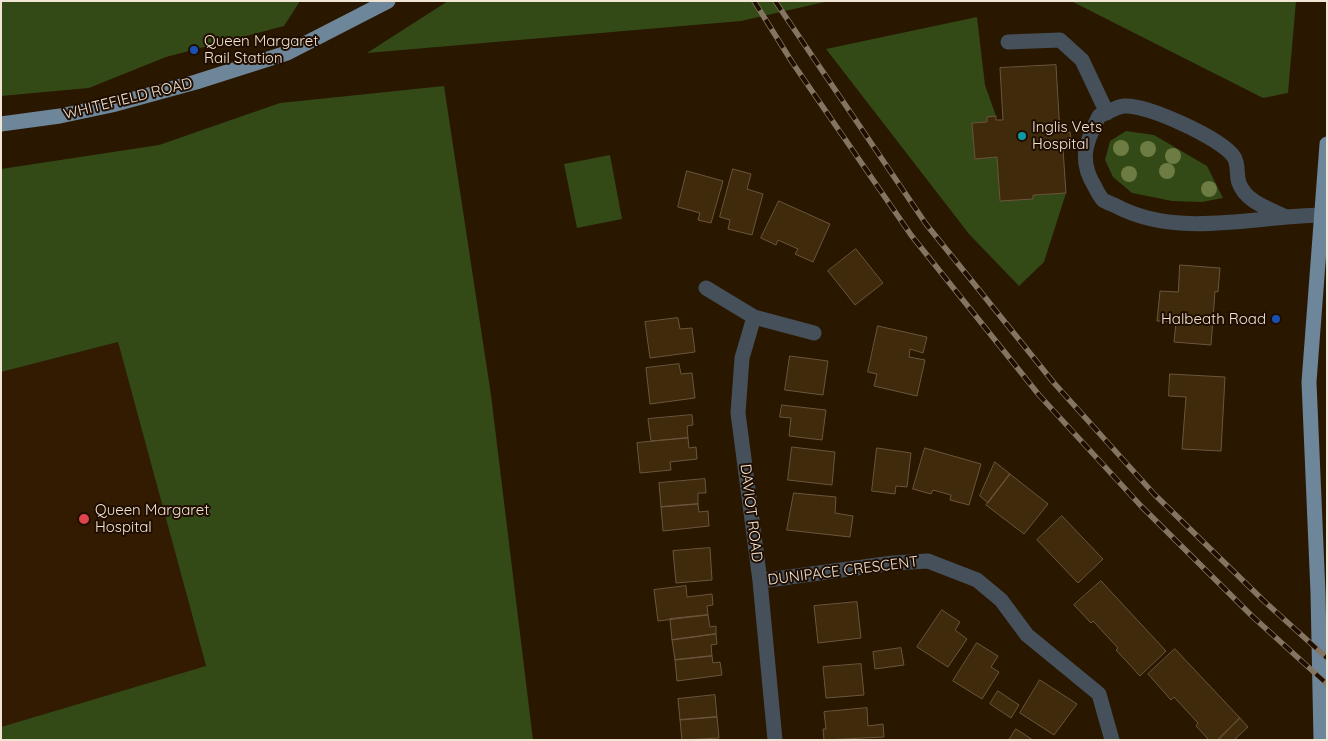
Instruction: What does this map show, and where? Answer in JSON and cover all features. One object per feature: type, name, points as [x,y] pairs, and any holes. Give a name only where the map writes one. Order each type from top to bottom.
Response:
[{"type":"main road","name":"WHITEFIELD ROAD","points":[[1,124],[60,116],[112,106],[205,80],[287,53],[388,1]]},
{"type":"main road","points":[[1321,740],[1318,593],[1310,382],[1327,144]]},
{"type":"street","points":[[1008,42],[1060,40],[1082,60],[1107,113]]},
{"type":"street","points":[[1284,216],[1246,195],[1239,182],[1234,157],[1220,144],[1194,129],[1158,114],[1124,106],[1099,116],[1086,141],[1085,172],[1102,199],[1134,215],[1170,222],[1216,223],[1284,216],[1321,215]]},
{"type":"street","points":[[706,288],[754,317],[814,333]]},
{"type":"street","name":"DAVIOT ROAD","points":[[754,317],[742,358],[738,413],[760,581],[775,740]]},
{"type":"street","name":"DUNIPACE CRESCENT","points":[[760,581],[893,563],[928,561],[976,580],[1000,600],[1027,635],[1099,694],[1112,740]]},
{"type":"shaded area","name":"Queen Margaret Hospital","points":[[118,342],[206,667],[1,727],[1,372]]},
{"type":"green space","points":[[1,1],[300,1],[284,26],[166,57],[89,88],[1,96]]},
{"type":"green space","points":[[448,1],[829,1],[741,21],[367,53]]},
{"type":"green space","points":[[1071,1],[1296,1],[1288,93],[1263,98]]},
{"type":"green space","points":[[977,17],[985,85],[996,116],[987,122],[972,123],[975,159],[997,157],[1000,201],[1033,195],[1066,193],[1044,262],[1019,286],[969,234],[826,49]]},
{"type":"green space","points":[[444,86],[491,395],[533,740],[1,740],[1,727],[206,666],[118,342],[1,372],[1,169],[159,145],[280,103]]},
{"type":"green space","points":[[1126,131],[1154,135],[1207,166],[1223,198],[1202,202],[1172,201],[1132,193],[1113,177],[1105,160],[1110,141]]},
{"type":"green space","points":[[610,155],[622,219],[577,228],[564,164]]},
{"type":"building","name":"Inglis Vets Hospital","points":[[1056,65],[1060,133],[1070,132],[1072,149],[1063,149],[1066,193],[1033,195],[1033,199],[1000,201],[997,157],[975,159],[972,123],[987,122],[987,117],[996,116],[996,120],[1003,120],[1000,68]]},
{"type":"building","points":[[733,169],[751,174],[747,189],[763,194],[752,235],[728,229],[730,220],[720,217]]},
{"type":"building","points":[[687,171],[723,181],[711,223],[698,220],[700,213],[678,207]]},
{"type":"building","points":[[779,201],[830,224],[813,262],[795,254],[798,249],[778,240],[776,245],[761,238]]},
{"type":"building","points":[[856,249],[883,283],[855,305],[828,271]]},
{"type":"building","points":[[1180,265],[1220,268],[1218,292],[1215,291],[1211,345],[1174,342],[1176,322],[1157,321],[1160,291],[1178,292]]},
{"type":"building","points":[[678,318],[680,329],[692,328],[695,352],[650,358],[645,322]]},
{"type":"building","points":[[878,326],[927,337],[923,353],[910,349],[909,357],[925,360],[917,396],[874,386],[877,374],[868,372]]},
{"type":"building","points":[[790,356],[828,361],[823,395],[785,390]]},
{"type":"building","points":[[679,364],[681,374],[692,373],[695,398],[650,404],[646,368]]},
{"type":"building","points":[[1170,374],[1225,377],[1221,451],[1182,449],[1186,397],[1169,396]]},
{"type":"building","points":[[782,405],[826,410],[822,440],[789,436],[791,418],[780,417]]},
{"type":"building","points":[[692,415],[693,425],[687,426],[688,438],[651,441],[648,419]]},
{"type":"building","points":[[688,438],[689,448],[696,447],[697,459],[670,462],[671,470],[640,473],[637,443]]},
{"type":"building","points":[[792,447],[835,452],[832,485],[788,480]]},
{"type":"building","points":[[877,448],[911,453],[907,487],[896,486],[895,494],[872,491]]},
{"type":"building","points":[[925,448],[981,464],[969,505],[950,500],[951,495],[933,490],[931,494],[913,489]]},
{"type":"building","points":[[995,462],[1010,474],[988,503],[980,496]]},
{"type":"building","points":[[1010,474],[1048,504],[1024,534],[986,505]]},
{"type":"building","points":[[705,479],[706,493],[698,493],[698,504],[661,507],[659,483]]},
{"type":"building","points":[[794,493],[836,497],[835,513],[853,516],[850,537],[787,530]]},
{"type":"building","points":[[698,504],[699,512],[708,511],[709,526],[663,531],[661,507]]},
{"type":"building","points":[[1062,516],[1103,559],[1078,583],[1037,540]]},
{"type":"building","points":[[710,548],[712,580],[676,583],[673,551]]},
{"type":"building","points":[[1101,581],[1166,651],[1140,676],[1093,621],[1091,623],[1074,605]]},
{"type":"building","points":[[686,586],[687,597],[712,594],[713,605],[707,606],[708,615],[658,621],[654,590]]},
{"type":"building","points":[[857,602],[861,638],[818,643],[814,606]]},
{"type":"building","points":[[942,610],[960,622],[955,630],[967,639],[948,667],[917,647]]},
{"type":"building","points":[[708,615],[710,627],[716,626],[716,634],[672,640],[670,619]]},
{"type":"building","points":[[716,634],[717,644],[711,645],[712,656],[675,660],[672,640]]},
{"type":"building","points":[[977,643],[998,656],[991,667],[999,672],[982,699],[953,681]]},
{"type":"building","points":[[901,648],[904,665],[875,669],[873,652]]},
{"type":"building","points":[[1175,649],[1240,718],[1217,740],[1209,740],[1196,726],[1198,723],[1174,697],[1171,700],[1148,674]]},
{"type":"building","points":[[712,656],[713,663],[720,662],[722,675],[677,681],[675,660]]},
{"type":"building","points":[[861,664],[864,695],[826,698],[823,667]]},
{"type":"building","points":[[1040,680],[1077,704],[1054,735],[1020,713]]},
{"type":"building","points":[[998,691],[1019,705],[1011,718],[990,704]]},
{"type":"building","points":[[715,695],[717,717],[680,720],[678,699]]},
{"type":"building","points":[[867,708],[868,726],[883,724],[884,737],[824,740],[823,729],[826,729],[824,712]]},
{"type":"building","points":[[717,717],[719,738],[682,740],[680,720]]},
{"type":"building","points":[[1240,718],[1248,727],[1234,740],[1219,740]]},
{"type":"building","points":[[1016,729],[1033,740],[1009,740]]},
{"type":"railway","points":[[754,1],[792,62],[911,235],[1039,395],[1141,506],[1252,616],[1327,684]]},
{"type":"railway","points":[[775,1],[926,224],[1054,383],[1154,494],[1265,602],[1327,658]]},
{"type":"place","name":"Queen Margaret Rail Station","points":[[194,50]]},
{"type":"place","name":"Inglis Vets Hospital","points":[[1022,136]]},
{"type":"place","name":"Halbeath Road","points":[[1276,319]]},
{"type":"place","name":"Queen Margaret Hospital","points":[[84,519]]}]
